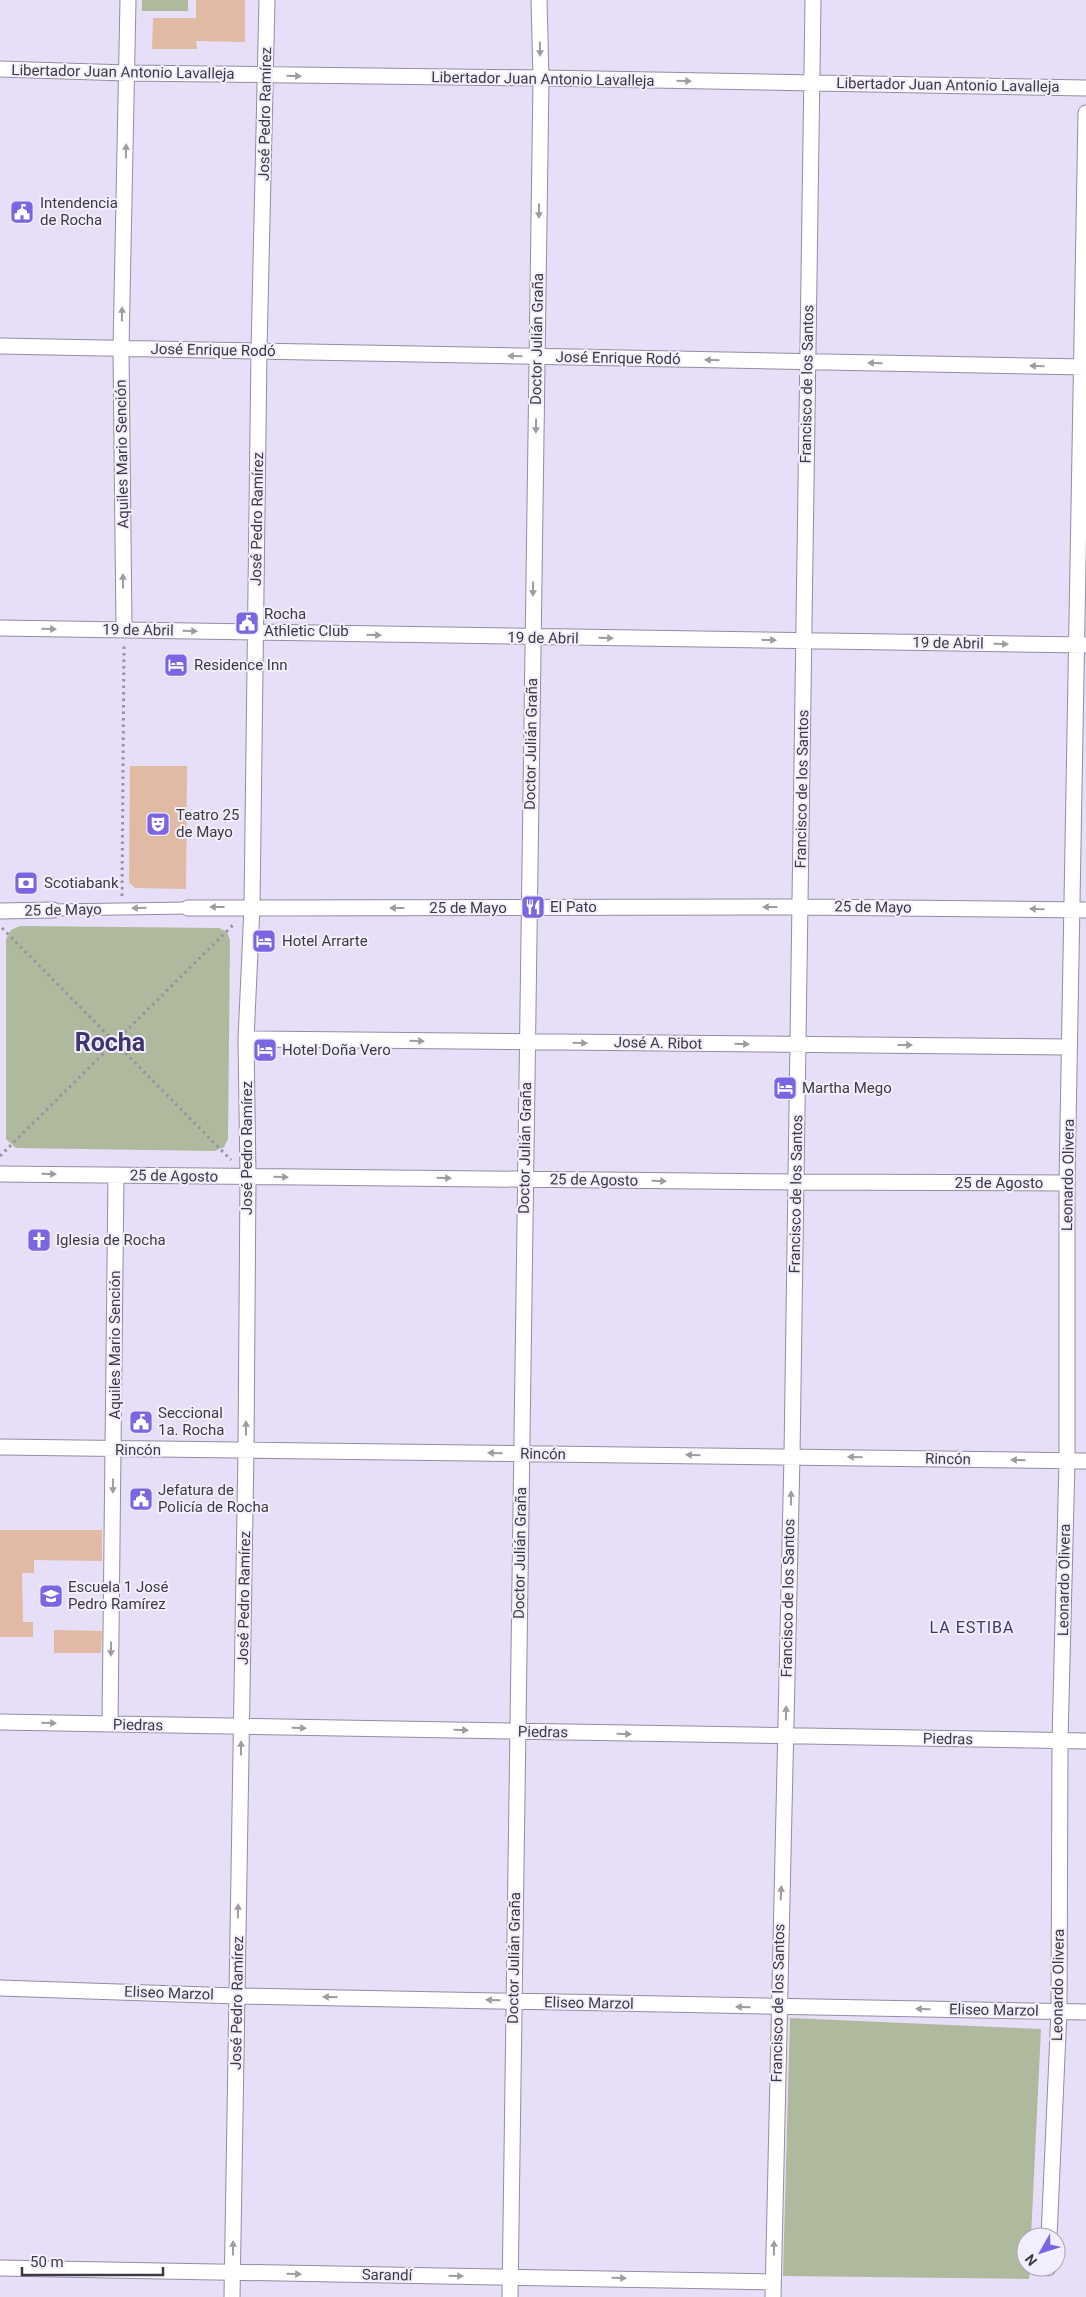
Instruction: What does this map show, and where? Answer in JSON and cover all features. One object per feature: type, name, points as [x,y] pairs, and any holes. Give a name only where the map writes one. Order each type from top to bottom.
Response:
[{"type":"street","name":"Aquiles Mario Sención","points":[[124,630],[121,349],[128,0]]},
{"type":"street","name":"José Pedro Ramírez","points":[[232,2297],[246,1450],[248,1176],[246,1039],[252,907],[255,632],[267,0]]},
{"type":"street","name":"Doctor Julián Graña","points":[[510,2297],[537,356],[539,0]]},
{"type":"street","name":"Francisco de los Santos","points":[[773,2297],[778,2008],[792,1456],[813,0]]},
{"type":"street","name":"Libertador Juan Antonio Lavalleja","points":[[0,69],[127,74],[540,78],[1086,88]]},
{"type":"street","name":"Leonardo Olivera","points":[[1049,2227],[1059,2011],[1060,1741],[1067,1461],[1069,1047],[1079,909],[1086,112]]},
{"type":"street","name":"José Enrique Rodó","points":[[0,346],[1084,367]]},
{"type":"street","name":"19 de Abril","points":[[0,628],[532,638],[1082,645]]},
{"type":"street","name":"25 de Mayo","points":[[0,911],[252,907],[1079,909]]},
{"type":"street","name":"José A. Ribot","points":[[246,1039],[1069,1047]]},
{"type":"street","name":"25 de Agosto","points":[[0,1174],[1067,1183]]},
{"type":"street","name":"Aquiles Mario Sención","points":[[110,1724],[116,1175]]},
{"type":"street","name":"Rincón","points":[[0,1447],[114,1450],[792,1456],[1086,1461]]},
{"type":"street","name":"Piedras","points":[[0,1722],[1086,1741]]},
{"type":"street","name":"Eliseo Marzol","points":[[0,1988],[237,1996],[513,2000],[778,2008],[1086,2012]]},
{"type":"street","name":"Sarandí","points":[[0,2268],[773,2282]]},
{"type":"path","points":[[122,909],[124,630]]},
{"type":"path","points":[[0,1156],[252,907]]},
{"type":"path","points":[[0,926],[248,1176]]},
{"type":"green space","points":[[142,0],[188,0],[188,11],[142,11]]},
{"type":"green space","points":[[20,926],[219,928],[227,932],[230,940],[228,1139],[224,1147],[215,1151],[16,1148],[6,1139],[6,939],[11,930]]},
{"type":"green space","points":[[790,2018],[1041,2029],[1031,2227],[1016,2227],[1016,2277],[1029,2277],[1029,2279],[783,2276]]},
{"type":"building","points":[[196,0],[245,0],[245,42],[196,41],[197,49],[152,49],[153,18],[196,18]]},
{"type":"building","name":"Teatro 25 de Mayo","points":[[130,766],[187,766],[186,889],[135,888],[129,882]]},
{"type":"building","points":[[0,1530],[102,1530],[102,1561],[34,1560],[34,1573],[22,1573],[23,1622],[33,1622],[33,1637],[0,1637]]},
{"type":"building","points":[[54,1630],[102,1631],[101,1653],[54,1653]]},
{"type":"place","name":"Intendencia de Rocha","points":[[22,212]]},
{"type":"place","name":"Rocha Athletic Club","points":[[247,623]]},
{"type":"place","name":"Residence Inn","points":[[176,665]]},
{"type":"place","name":"Teatro 25 de Mayo","points":[[158,824]]},
{"type":"place","name":"Scotiabank","points":[[26,883]]},
{"type":"place","name":"El Pato","points":[[533,907]]},
{"type":"place","name":"Hotel Arrarte","points":[[264,941]]},
{"type":"place","name":"Hotel Doña Vero","points":[[265,1050]]},
{"type":"place","name":"Martha Mego","points":[[785,1088]]},
{"type":"place","name":"Iglesia de Rocha","points":[[39,1240]]},
{"type":"place","name":"Seccional 1a. Rocha","points":[[141,1422]]},
{"type":"place","name":"Jefatura de Policía de Rocha","points":[[141,1499]]},
{"type":"place","name":"Escuela 1 José Pedro Ramírez","points":[[51,1596]]},
{"type":"district","name":"Rocha","points":[[110,1042]]},
{"type":"district","name":"LA ESTIBA","points":[[972,1627]]}]
